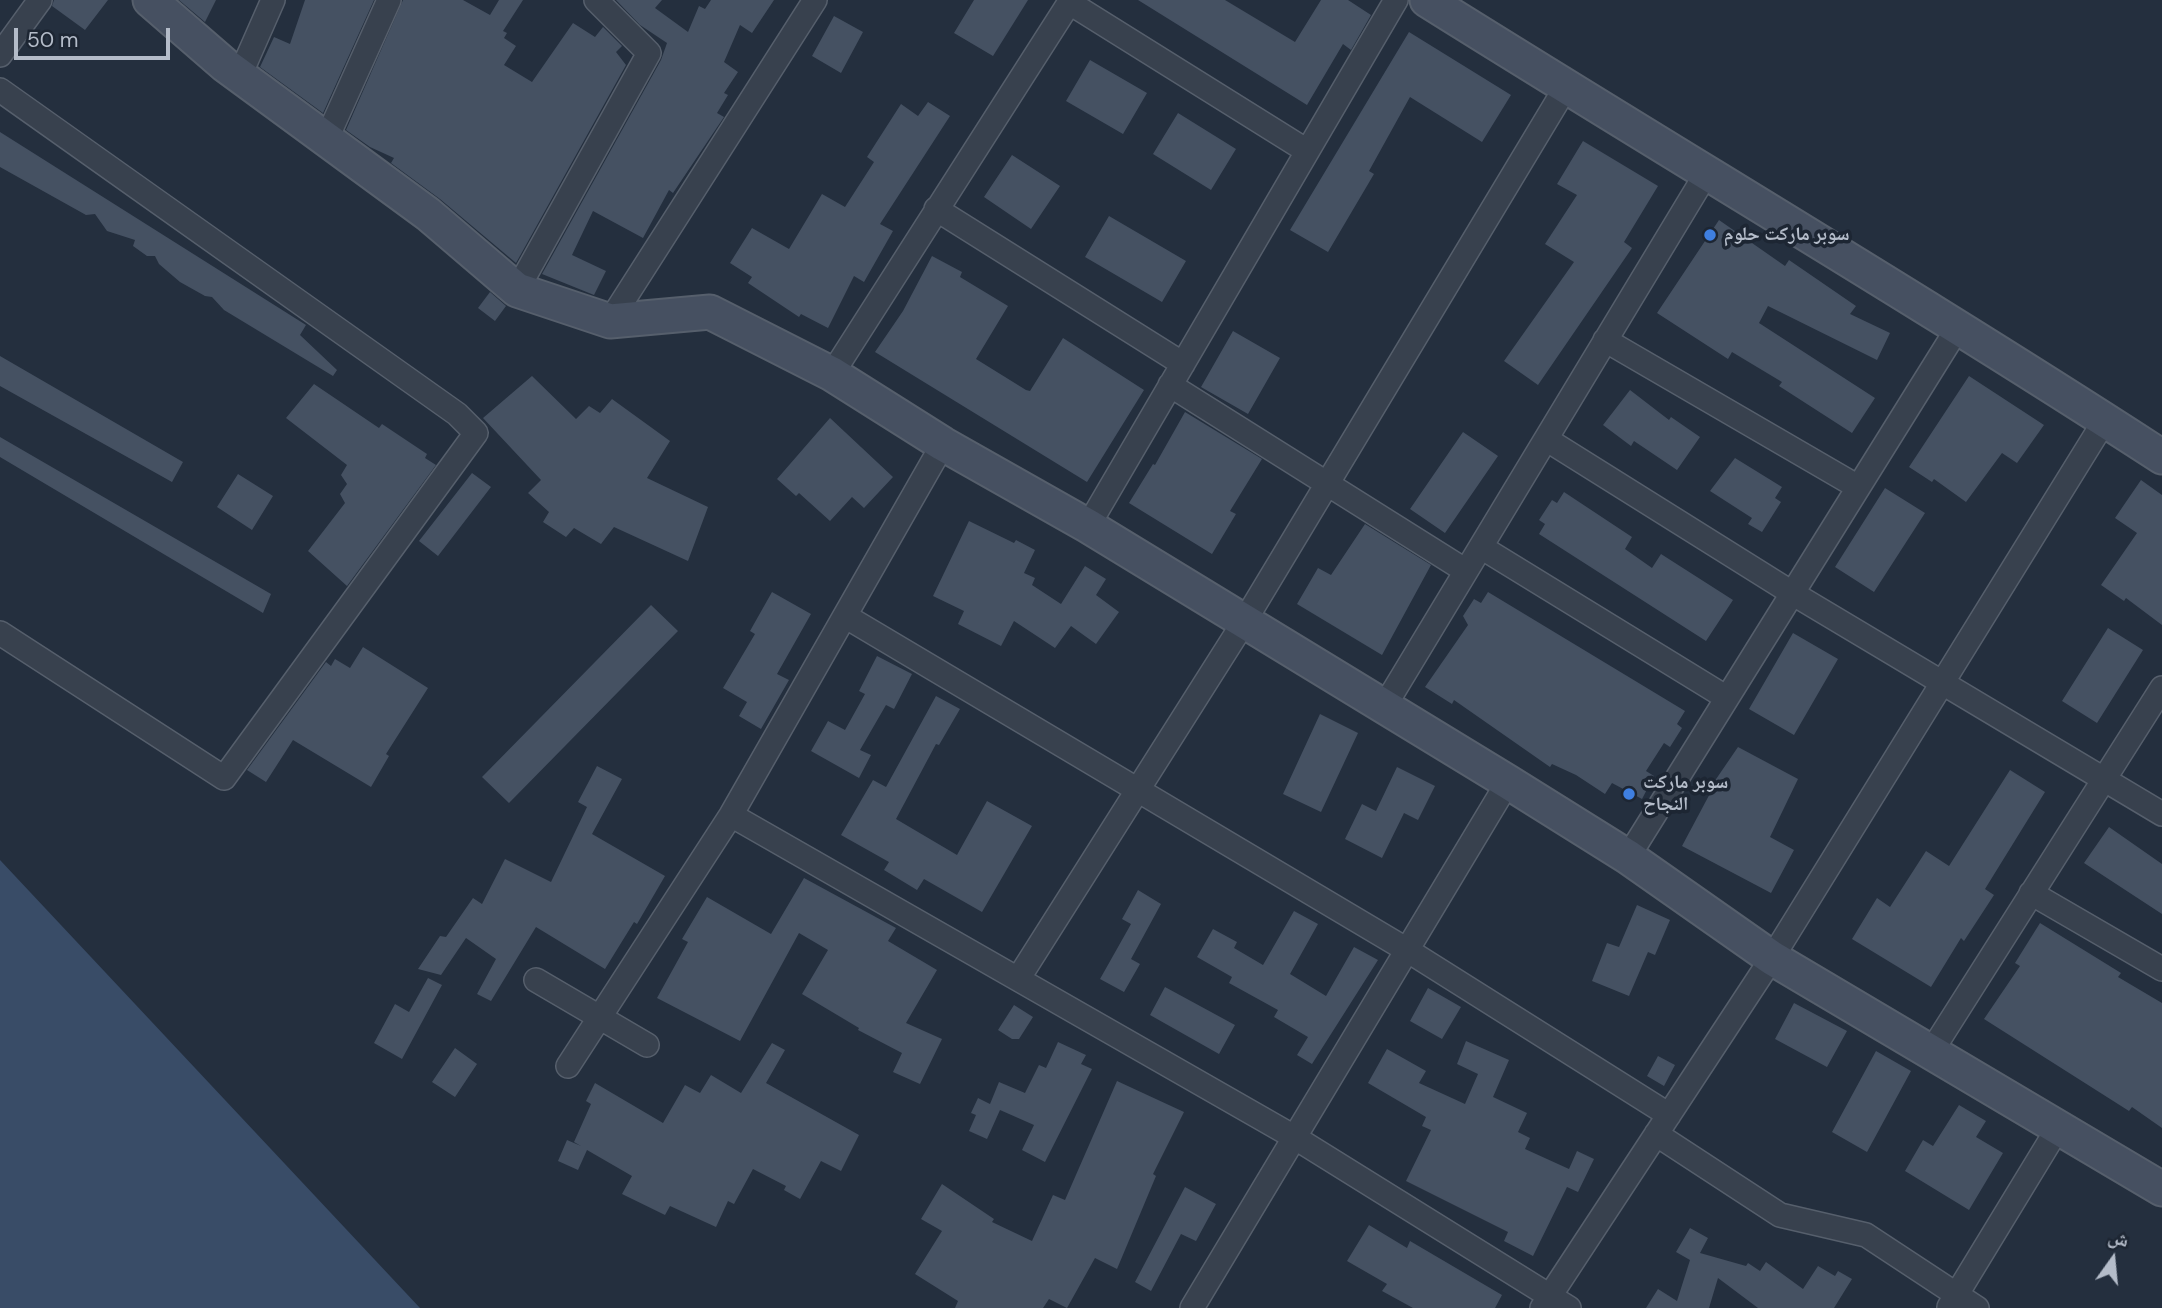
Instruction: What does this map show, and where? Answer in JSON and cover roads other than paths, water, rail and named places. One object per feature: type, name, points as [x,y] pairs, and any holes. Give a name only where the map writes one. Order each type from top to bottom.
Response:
[{"type":"street","points":[[0,55],[40,0]]},
{"type":"street","points":[[150,0],[240,75],[428,214],[517,290],[610,321],[710,312],[832,374],[943,443],[1088,526],[1508,782],[1628,857],[1772,958],[2162,1189]]},
{"type":"street","points":[[240,75],[272,0]]},
{"type":"street","points":[[327,138],[389,0]]},
{"type":"street","points":[[610,321],[815,0]]},
{"type":"street","points":[[1088,526],[1396,0]]},
{"type":"street","points":[[1427,0],[1706,174],[1959,326],[2162,457]]},
{"type":"street","points":[[832,374],[1070,1],[1307,151]]},
{"type":"street","points":[[517,290],[649,54],[611,5]]},
{"type":"street","points":[[1018,979],[1244,622],[1566,87]]},
{"type":"street","points":[[0,90],[457,414],[476,433],[224,778],[0,633]]},
{"type":"street","points":[[1384,707],[1706,174]]},
{"type":"street","points":[[936,209],[1183,364]]},
{"type":"street","points":[[1628,857],[1959,326]]},
{"type":"street","points":[[1605,340],[1858,487]]},
{"type":"street","points":[[1170,385],[1466,571]]},
{"type":"street","points":[[731,815],[1294,1138],[1554,1304],[1656,1134],[1772,958],[2105,420]]},
{"type":"street","points":[[1546,439],[1792,593],[2162,814]]},
{"type":"street","points":[[568,1066],[731,815],[943,443]]},
{"type":"street","points":[[1481,547],[1727,698]]},
{"type":"street","points":[[845,616],[1407,950],[1669,1115]]},
{"type":"street","points":[[1931,1052],[2162,688]]},
{"type":"street","points":[[1192,1308],[1508,782]]},
{"type":"street","points":[[2031,893],[2162,969]]},
{"type":"street","points":[[536,981],[648,1045]]},
{"type":"street","points":[[1952,1301],[2059,1128]]},
{"type":"street","points":[[1656,1134],[1780,1215],[1866,1235],[1952,1301],[1977,1308]]},
{"type":"water","points":[[0,860],[420,1308],[0,1308]]},
{"type":"place","name":"سوبر ماركت حلوم","points":[[1710,235]]},
{"type":"place","name":"سوبر ماركت النجاح","points":[[1629,794]]}]
